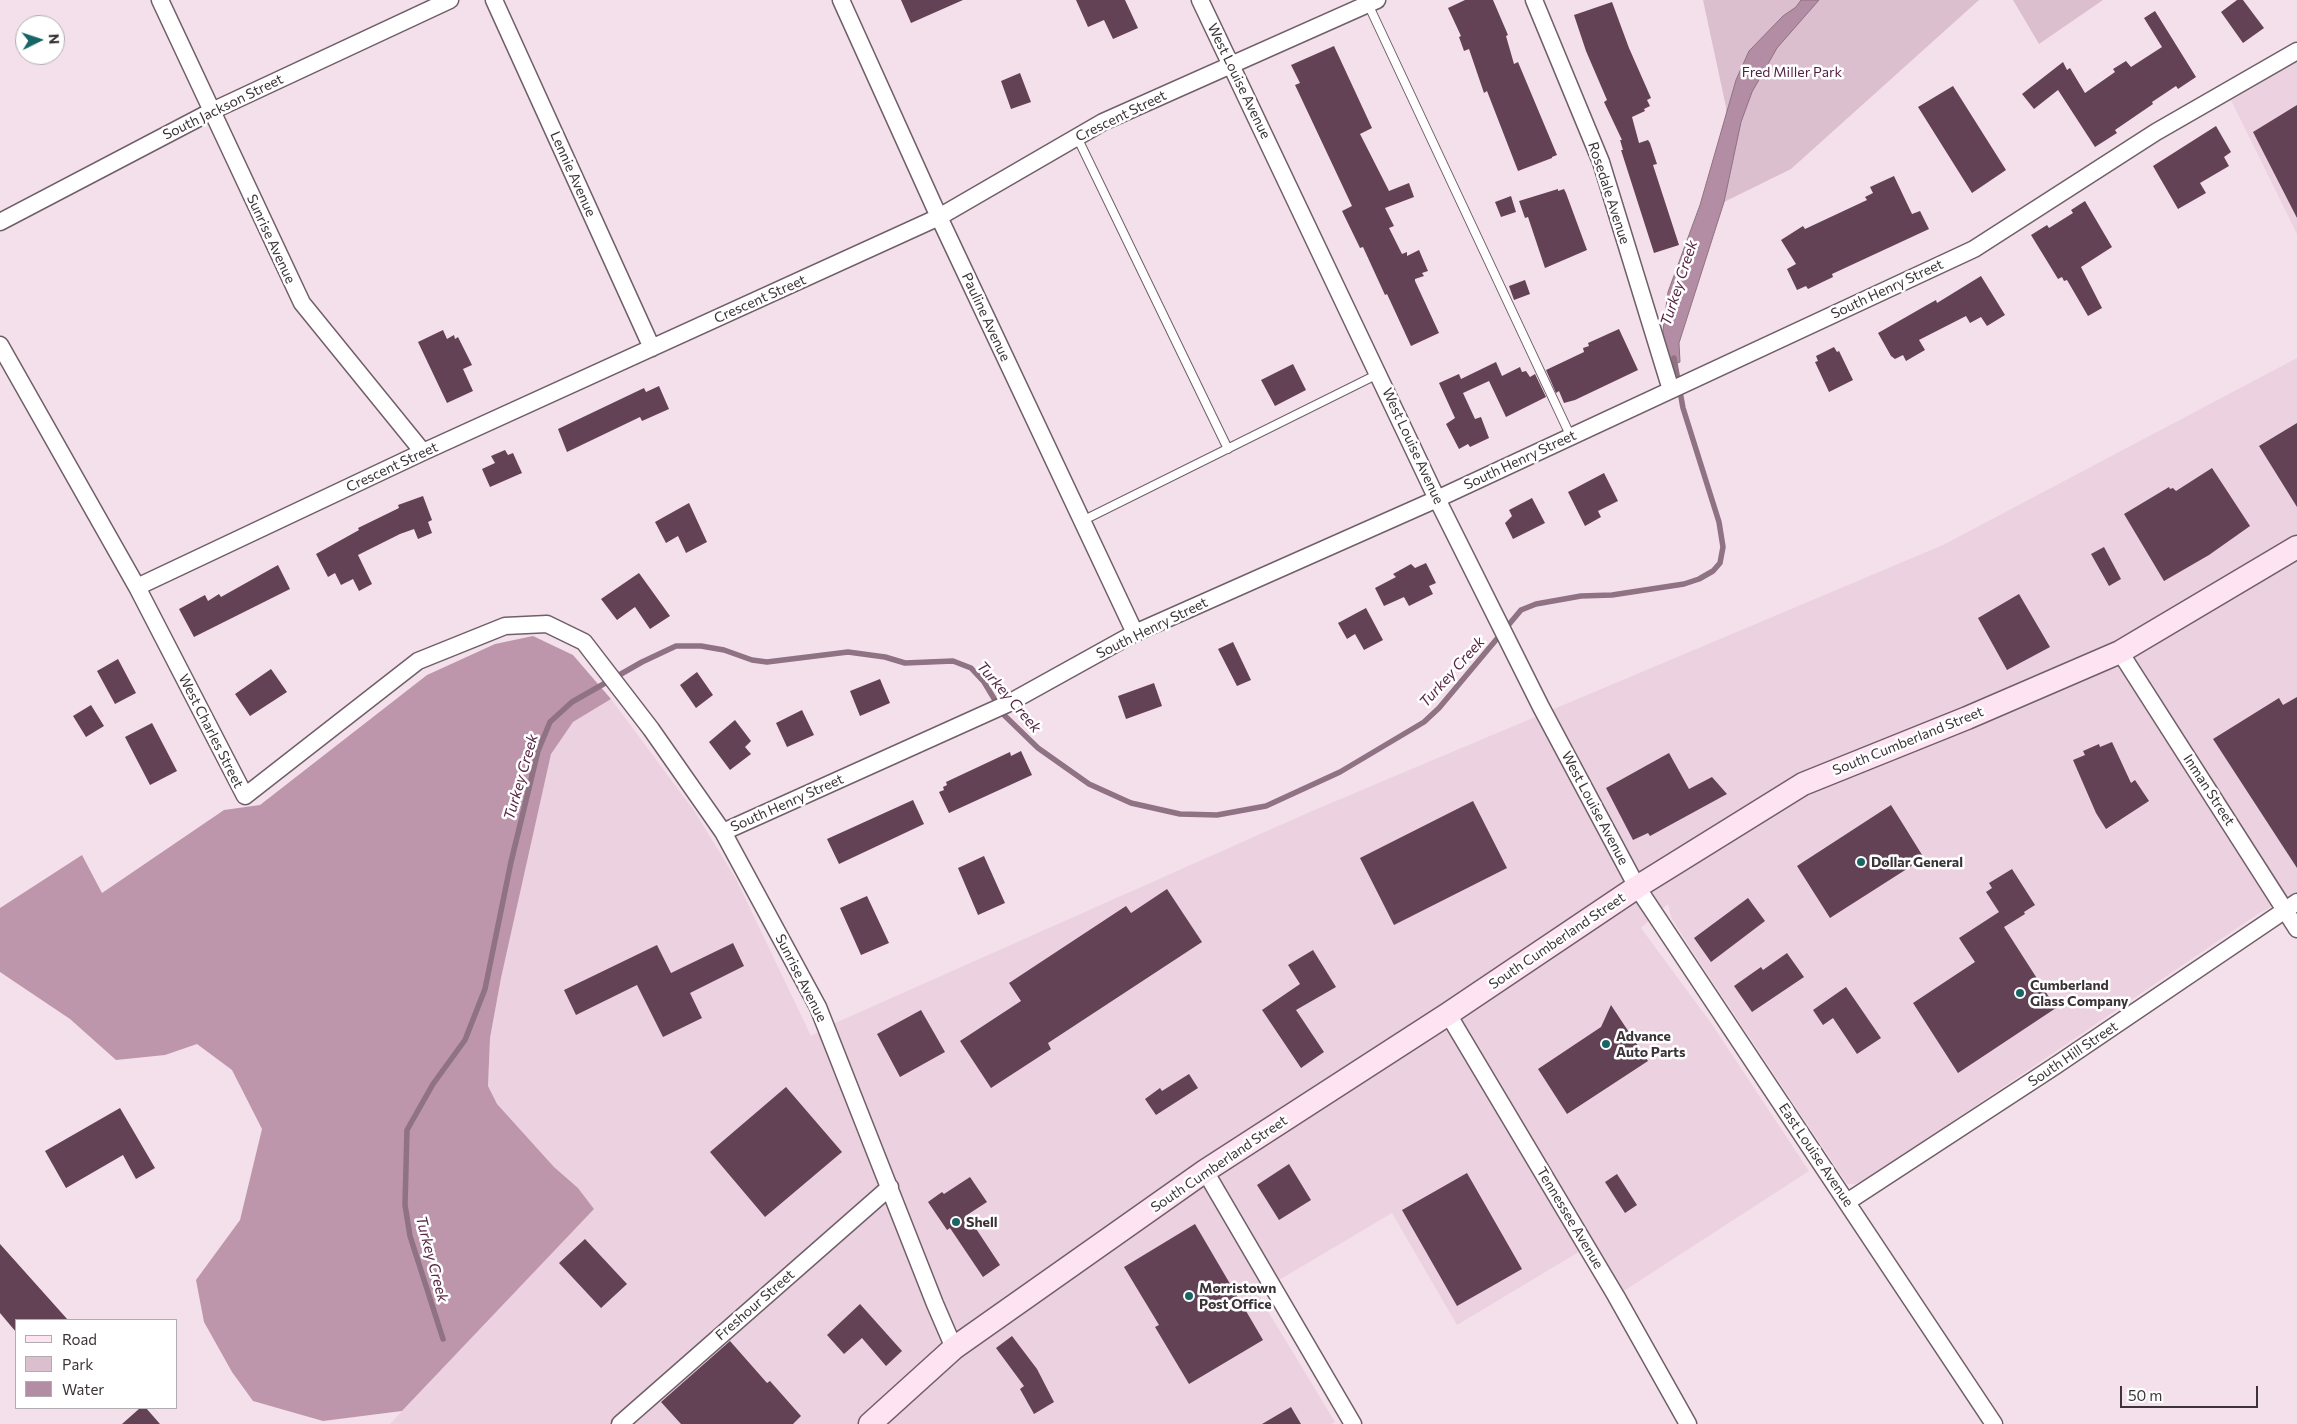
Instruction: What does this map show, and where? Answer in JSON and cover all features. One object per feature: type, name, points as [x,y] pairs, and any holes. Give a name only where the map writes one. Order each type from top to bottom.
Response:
[{"type":"main road","name":"South Cumberland Street","points":[[870,1424],[954,1348],[1206,1171],[1448,1014],[1638,887],[1803,784],[1967,718],[2120,652],[2297,548]]},
{"type":"street","name":"Sunrise Avenue","points":[[160,0],[302,303],[423,452]]},
{"type":"street","name":"South Jackson Street","points":[[0,222],[212,111],[450,0]]},
{"type":"street","name":"Lennie Avenue","points":[[494,0],[652,348]]},
{"type":"street","name":"Pauline Avenue","points":[[841,0],[939,218],[1135,633]]},
{"type":"street","name":"West Louise Avenue","points":[[1200,0],[1437,499],[1542,707],[1638,887]]},
{"type":"street","name":"Rosedale Avenue","points":[[1534,0],[1600,162],[1671,390]]},
{"type":"street","name":"Crescent Street","points":[[137,587],[423,452],[939,218],[1103,122],[1373,2]]},
{"type":"street","name":"South Henry Street","points":[[724,832],[1007,704],[1135,633],[1437,499],[1974,249],[2156,132],[2297,52]]},
{"type":"street","name":"West Charles Street","points":[[0,344],[137,587],[245,796],[418,661],[505,626],[547,624],[584,642]]},
{"type":"street","name":"Sunrise Avenue","points":[[584,642],[651,729],[724,832],[818,1007],[954,1348]]},
{"type":"street","name":"Inman Street","points":[[2120,652],[2291,906],[2297,929]]},
{"type":"street","name":"East Louise Avenue","points":[[1638,887],[1994,1424]]},
{"type":"street","name":"South Hill Street","points":[[1847,1202],[2055,1066],[2291,906]]},
{"type":"street","name":"Tennessee Avenue","points":[[1448,1014],[1616,1296],[1688,1424]]},
{"type":"street","points":[[1206,1171],[1352,1424]]},
{"type":"street","name":"Freshour Street","points":[[620,1424],[890,1187]]},
{"type":"lane","points":[[1373,2],[1571,437]]},
{"type":"lane","points":[[1077,137],[1228,449]]},
{"type":"lane","points":[[1082,522],[1378,374]]},
{"type":"shaded area","points":[[2297,62],[2297,234],[2231,100]]},
{"type":"shaded area","points":[[2297,358],[2297,893],[2258,914],[1869,1178],[1855,1184],[1847,1184],[1690,948],[1671,917],[1668,904],[1641,928],[1711,1023],[1809,1171],[1616,1296],[1587,1247],[1457,1325],[1392,1213],[1257,1293],[1335,1422],[1331,1424],[390,1424],[594,1209],[578,1188],[554,1167],[496,1104],[488,1086],[490,1038],[501,978],[551,753],[573,722],[611,699],[695,812],[736,879],[811,1036],[833,1024],[1312,811],[1943,545]]},
{"type":"shaded area","points":[[533,636],[573,655],[611,699],[573,722],[551,754],[501,978],[490,1038],[488,1086],[497,1104],[554,1167],[578,1188],[594,1209],[402,1411],[323,1421],[253,1401],[232,1372],[204,1322],[196,1280],[240,1220],[262,1129],[232,1070],[197,1044],[165,1055],[116,1060],[70,1019],[0,972],[0,908],[82,855],[102,893],[224,810],[260,805],[427,675],[495,644]]},
{"type":"green space","name":"Fred Miller Park","points":[[1703,0],[1979,0],[1791,169],[1724,202],[1726,107]]},
{"type":"green space","points":[[2013,0],[2103,0],[2039,44]]},
{"type":"water","name":"Turkey Creek","points":[[1801,0],[1819,0],[1777,48],[1752,92],[1741,122],[1724,202],[1679,343],[1680,362],[1670,366],[1662,338],[1668,292],[1700,205],[1736,80],[1749,51]]},
{"type":"building","points":[[901,0],[963,0],[911,23]]},
{"type":"building","points":[[1076,0],[1125,0],[1138,28],[1113,39],[1104,20],[1088,27]]},
{"type":"building","points":[[1465,0],[1493,0],[1508,35],[1506,36],[1514,64],[1518,62],[1557,155],[1552,158],[1518,171],[1487,91],[1484,93],[1469,49],[1464,51],[1459,37],[1461,36],[1448,8]]},
{"type":"building","points":[[2237,0],[2243,0],[2264,28],[2243,43],[2221,12]]},
{"type":"building","points":[[1612,2],[1629,48],[1651,98],[1647,100],[1650,106],[1644,109],[1645,111],[1632,117],[1639,143],[1648,140],[1650,143],[1657,164],[1653,165],[1679,245],[1654,253],[1621,150],[1623,150],[1620,140],[1622,140],[1604,102],[1607,100],[1586,51],[1574,15]]},
{"type":"building","points":[[2155,11],[2196,77],[2178,89],[2176,86],[2152,102],[2153,104],[2115,130],[2117,133],[2095,147],[2058,90],[2034,109],[2022,94],[2063,62],[2067,70],[2070,68],[2085,93],[2115,72],[2113,69],[2126,61],[2131,67],[2162,47],[2144,18]]},
{"type":"building","points":[[1334,46],[1372,128],[1360,134],[1389,191],[1409,183],[1414,197],[1385,208],[1394,226],[1389,228],[1402,254],[1407,252],[1407,256],[1419,250],[1428,271],[1422,273],[1424,276],[1415,279],[1415,281],[1439,333],[1411,346],[1363,247],[1360,248],[1342,211],[1352,206],[1295,85],[1300,83],[1291,65]]},
{"type":"building","points":[[1020,73],[1031,102],[1011,109],[1001,81]]},
{"type":"building","points":[[1953,86],[2006,170],[1972,193],[1918,107]]},
{"type":"building","points":[[2297,105],[2297,218],[2253,132]]},
{"type":"building","points":[[2216,126],[2231,152],[2224,157],[2229,166],[2200,183],[2206,193],[2178,209],[2153,166]]},
{"type":"building","points":[[1894,176],[1912,214],[1920,211],[1929,229],[1832,274],[1833,277],[1808,289],[1806,286],[1797,290],[1787,269],[1796,264],[1781,240],[1803,226],[1805,229],[1867,200],[1865,197],[1873,193],[1870,187]]},
{"type":"building","points":[[1558,189],[1558,191],[1564,189],[1566,193],[1587,250],[1545,268],[1528,217],[1525,218],[1519,201]]},
{"type":"building","points":[[1511,196],[1516,212],[1501,217],[1495,202]]},
{"type":"building","points":[[2085,201],[2112,247],[2081,267],[2102,308],[2088,316],[2067,280],[2064,281],[2062,277],[2058,279],[2031,235],[2047,225],[2049,228],[2073,213],[2071,210]]},
{"type":"building","points":[[1981,276],[2005,315],[1987,326],[1981,317],[1970,323],[1966,316],[1919,340],[1925,350],[1906,361],[1903,355],[1895,359],[1891,356],[1878,333],[1936,300],[1937,303]]},
{"type":"building","points":[[1525,280],[1530,294],[1514,300],[1509,286]]},
{"type":"building","points":[[1619,329],[1638,370],[1575,400],[1564,403],[1559,391],[1556,393],[1546,370],[1584,352],[1583,348],[1589,346],[1588,343]]},
{"type":"building","points":[[443,330],[447,339],[454,335],[455,339],[458,337],[472,365],[463,369],[473,391],[447,403],[418,342]]},
{"type":"building","points":[[1834,347],[1837,352],[1839,351],[1853,380],[1829,392],[1815,362],[1818,361],[1816,356]]},
{"type":"building","points":[[1496,362],[1502,376],[1520,367],[1522,372],[1526,371],[1530,377],[1535,374],[1546,397],[1506,417],[1489,381],[1463,393],[1475,419],[1481,417],[1489,438],[1470,447],[1468,444],[1459,449],[1446,424],[1455,418],[1439,383],[1459,374],[1461,379]]},
{"type":"building","points":[[1293,364],[1306,390],[1275,406],[1261,380]]},
{"type":"building","points":[[659,386],[669,409],[642,421],[640,417],[567,452],[558,429],[644,388],[646,392]]},
{"type":"building","points":[[2297,423],[2297,507],[2259,446]]},
{"type":"building","points":[[505,450],[508,455],[513,453],[522,473],[490,487],[482,469],[495,463],[491,456]]},
{"type":"building","points":[[2212,468],[2250,526],[2209,555],[2164,581],[2124,514],[2169,487],[2176,491]]},
{"type":"building","points":[[1604,473],[1618,501],[1598,511],[1601,517],[1585,526],[1568,492]]},
{"type":"building","points":[[423,496],[432,520],[428,522],[432,533],[418,539],[414,529],[358,555],[372,584],[359,591],[353,579],[341,585],[335,573],[328,577],[316,554],[359,530],[358,528],[399,508],[398,505]]},
{"type":"building","points":[[1532,498],[1545,523],[1513,539],[1505,523],[1512,516],[1509,510]]},
{"type":"building","points":[[689,503],[707,542],[686,553],[678,536],[666,543],[655,522]]},
{"type":"building","points":[[2104,547],[2121,579],[2109,586],[2091,554]]},
{"type":"building","points":[[1426,563],[1436,583],[1429,586],[1433,594],[1409,606],[1404,597],[1384,606],[1375,588],[1396,577],[1393,574],[1411,564],[1415,568]]},
{"type":"building","points":[[278,565],[290,589],[194,637],[179,609],[205,595],[208,601],[219,594],[221,597]]},
{"type":"building","points":[[639,573],[670,616],[650,629],[635,607],[617,620],[601,599]]},
{"type":"building","points":[[2019,594],[2050,647],[2007,670],[1978,618]]},
{"type":"building","points":[[1366,608],[1383,640],[1364,650],[1355,634],[1347,639],[1338,623]]},
{"type":"building","points":[[1233,642],[1251,680],[1237,686],[1218,649]]},
{"type":"building","points":[[118,659],[136,693],[115,704],[97,671]]},
{"type":"building","points":[[271,669],[287,692],[250,716],[235,694]]},
{"type":"building","points":[[697,672],[713,695],[696,708],[680,685]]},
{"type":"building","points":[[880,679],[890,703],[860,716],[850,691]]},
{"type":"building","points":[[1154,683],[1162,706],[1126,719],[1118,696]]},
{"type":"building","points":[[2297,697],[2297,868],[2213,739],[2279,698],[2283,705]]},
{"type":"building","points":[[91,705],[104,726],[86,737],[73,716]]},
{"type":"building","points":[[802,710],[814,735],[787,747],[776,723]]},
{"type":"building","points":[[735,720],[751,741],[745,747],[751,754],[730,770],[709,742]]},
{"type":"building","points":[[152,723],[177,771],[150,785],[125,737]]},
{"type":"building","points":[[2112,742],[2131,783],[2135,780],[2149,801],[2106,829],[2096,813],[2073,760],[2085,755],[2083,751],[2099,744],[2100,747]]},
{"type":"building","points":[[1021,751],[1032,775],[949,813],[939,792],[944,790],[943,787],[947,785],[946,782],[1010,752],[1011,756]]},
{"type":"building","points":[[1669,753],[1689,789],[1712,777],[1727,794],[1650,836],[1648,833],[1633,840],[1606,788]]},
{"type":"building","points":[[913,800],[924,824],[839,864],[827,839]]},
{"type":"building","points":[[1473,801],[1507,868],[1394,925],[1360,858]]},
{"type":"building","name":"Dollar General","points":[[1891,805],[1924,858],[1830,918],[1797,866]]},
{"type":"building","points":[[984,856],[1005,903],[978,915],[958,868]]},
{"type":"building","name":"Cumberland Glass Company","points":[[2012,869],[2035,905],[2024,912],[2025,914],[2004,927],[2056,1008],[1958,1073],[1913,1003],[1975,962],[1959,938],[1999,912],[1986,892],[1992,888],[1989,883]]},
{"type":"building","points":[[1167,889],[1202,942],[1048,1043],[1051,1049],[991,1088],[960,1041],[1021,1001],[1009,983],[1126,906],[1131,913]]},
{"type":"building","points":[[867,896],[889,943],[861,955],[840,908]]},
{"type":"building","points":[[1748,898],[1765,921],[1711,962],[1694,938]]},
{"type":"building","points":[[733,943],[744,966],[690,993],[702,1018],[663,1037],[637,985],[576,1015],[564,990],[657,945],[671,973]]},
{"type":"building","points":[[1313,950],[1336,987],[1296,1010],[1324,1052],[1301,1068],[1262,1010],[1300,984],[1288,965]]},
{"type":"building","points":[[1787,953],[1804,977],[1752,1012],[1734,986],[1761,967],[1763,970]]},
{"type":"building","points":[[1846,987],[1881,1038],[1857,1054],[1833,1018],[1823,1025],[1813,1010]]},
{"type":"building","name":"Advance Auto Parts","points":[[1611,1005],[1648,1061],[1567,1114],[1538,1069],[1601,1027]]},
{"type":"building","points":[[921,1010],[945,1052],[900,1077],[877,1034]]},
{"type":"building","points":[[1189,1074],[1198,1088],[1156,1115],[1145,1099],[1160,1088],[1162,1091]]},
{"type":"building","points":[[786,1087],[842,1152],[765,1217],[710,1152]]},
{"type":"building","points":[[120,1108],[155,1168],[136,1179],[123,1155],[66,1188],[45,1151]]},
{"type":"building","points":[[1289,1164],[1311,1200],[1279,1220],[1257,1185]]},
{"type":"building","points":[[1467,1173],[1522,1269],[1457,1306],[1402,1210]]},
{"type":"building","points":[[1617,1174],[1637,1205],[1625,1213],[1605,1182]]},
{"type":"building","name":"Shell","points":[[970,1177],[987,1202],[967,1215],[1000,1265],[983,1277],[950,1228],[947,1230],[928,1202]]},
{"type":"building","name":"Morristown Post Office","points":[[1195,1224],[1263,1340],[1189,1384],[1155,1327],[1159,1325],[1124,1267]]},
{"type":"building","points":[[585,1239],[627,1284],[601,1308],[559,1263]]},
{"type":"building","points":[[0,1244],[67,1319],[15,1319],[15,1331],[0,1313]]},
{"type":"building","points":[[860,1304],[902,1351],[886,1366],[862,1338],[844,1354],[827,1335]]},
{"type":"building","points":[[1012,1336],[1037,1369],[1054,1402],[1034,1414],[1020,1389],[1024,1386],[996,1348]]},
{"type":"building","points":[[730,1341],[767,1383],[770,1381],[801,1416],[793,1424],[681,1424],[661,1402]]},
{"type":"building","points":[[1291,1407],[1301,1424],[1262,1424]]},
{"type":"building","points":[[139,1409],[147,1409],[160,1424],[122,1424]]},
{"type":"waterway","name":"Turkey Creek","points":[[443,1339],[410,1236],[405,1205],[407,1130],[433,1084],[465,1040],[485,989],[511,862],[538,751],[550,722],[572,702],[642,662],[676,646],[701,646],[724,650],[752,660],[767,662],[848,652],[885,657],[905,663],[953,661],[971,668],[984,682],[1004,715],[1038,748],[1089,784],[1131,803],[1180,814],[1217,815],[1266,806],[1340,772],[1424,722],[1439,708],[1521,610],[1536,604],[1581,596],[1612,595],[1684,584],[1699,579],[1713,571],[1720,563],[1723,547],[1719,522],[1683,408],[1674,358]]},
{"type":"place","name":"Dollar General","points":[[1861,862]]},
{"type":"place","name":"Cumberland Glass Company","points":[[2020,993]]},
{"type":"place","name":"Advance Auto Parts","points":[[1606,1044]]},
{"type":"place","name":"Shell","points":[[956,1222]]},
{"type":"place","name":"Morristown Post Office","points":[[1189,1296]]}]
